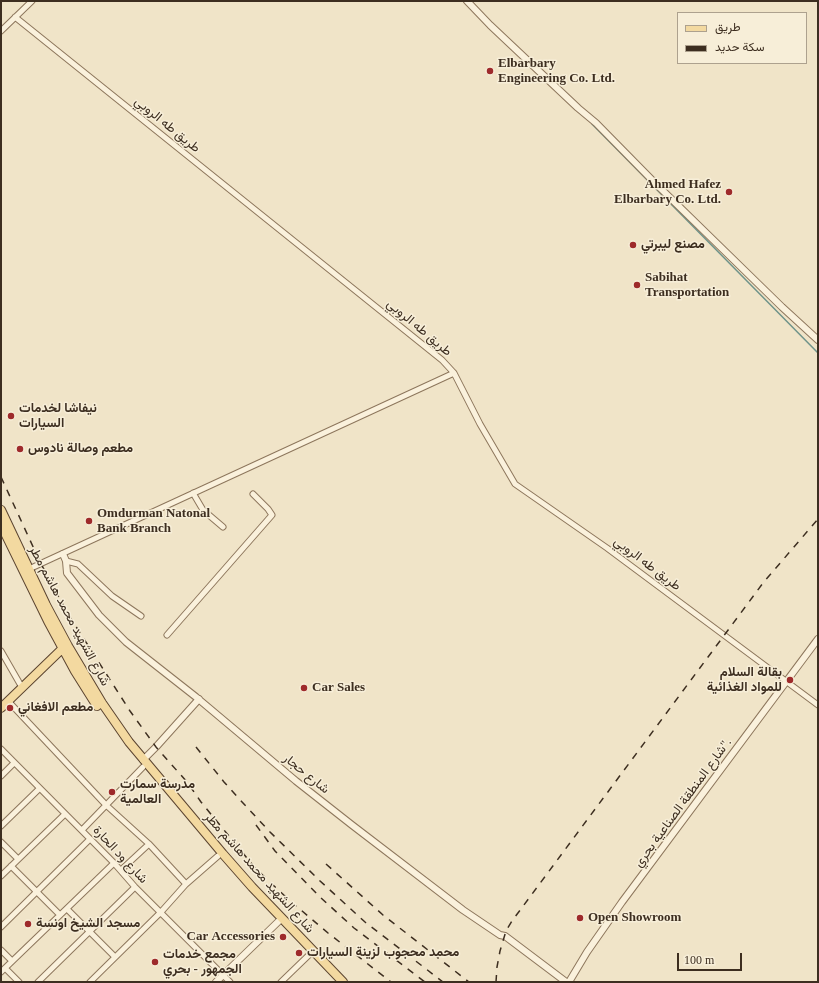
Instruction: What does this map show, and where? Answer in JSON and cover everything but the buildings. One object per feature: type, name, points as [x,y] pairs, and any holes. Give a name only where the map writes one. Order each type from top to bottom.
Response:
[{"type":"main road","name":"شارع الشهيد محمد هاشم مطر","points":[[1,510],[75,671],[97,706],[218,856],[248,890],[280,919],[343,982]]},
{"type":"main road","name":"شارع الشهيد محمد هاشم مطر","points":[[1,525],[48,621],[64,645]]},
{"type":"main road","points":[[1,708],[20,684],[64,645]]},
{"type":"main road","points":[[5,702],[64,645]]},
{"type":"main road","name":"شارع الشهيد محمد هاشم مطر","points":[[143,764],[336,982]]},
{"type":"street","points":[[1,31],[32,1]]},
{"type":"street","points":[[467,1],[578,108],[596,123],[655,183],[782,307],[818,340]]},
{"type":"street","name":"طريق طه الروبي","points":[[15,17],[442,360],[454,373],[480,424],[516,484],[608,548],[818,705]]},
{"type":"street","points":[[29,569],[454,373]]},
{"type":"street","points":[[193,493],[204,510],[223,527]]},
{"type":"street","points":[[167,635],[272,515],[253,494]]},
{"type":"street","name":"شارع حجار","points":[[63,554],[66,561],[67,573],[99,615],[126,642],[199,699],[296,780],[463,910],[500,935],[505,936],[568,982]]},
{"type":"street","points":[[66,561],[78,564],[112,596],[141,616]]},
{"type":"street","name":"شارع المنطقة الصناعية بحري\".","points":[[568,982],[622,902],[818,639]]},
{"type":"street","points":[[1,651],[20,684]]},
{"type":"street","points":[[82,830],[143,764],[156,747],[199,699]]},
{"type":"street","points":[[5,702],[106,805],[149,844],[186,884]]},
{"type":"street","name":"شارع ود الحارة","points":[[1,749],[122,870],[135,886],[230,982]]},
{"type":"street","points":[[1,776],[14,763]]},
{"type":"street","points":[[1,826],[40,788]]},
{"type":"street","points":[[1,876],[65,814]]},
{"type":"street","points":[[1,927],[90,839]]},
{"type":"street","points":[[1,842],[18,859]]},
{"type":"street","points":[[122,870],[149,844]]},
{"type":"street","points":[[90,982],[161,912],[186,884],[218,856]]},
{"type":"street","points":[[1,972],[114,863]]},
{"type":"street","points":[[12,866],[60,915]]},
{"type":"street","points":[[38,982],[135,886]]},
{"type":"street","points":[[67,909],[115,957]]},
{"type":"street","points":[[216,982],[280,919]]},
{"type":"street","points":[[1,950],[12,961]]},
{"type":"street","points":[[281,982],[310,954]]},
{"type":"street","points":[[5,968],[19,982]]},
{"type":"waterway","points":[[592,124],[818,353]]},
{"type":"railway","points":[[1,477],[41,564],[68,614],[130,711],[156,747],[187,782],[201,802],[256,869],[328,933],[391,982]]},
{"type":"railway","points":[[496,982],[500,951],[506,931],[512,921],[763,583],[818,519]]},
{"type":"railway","points":[[196,747],[243,803],[319,880],[365,922],[443,982]]},
{"type":"railway","points":[[256,825],[275,851],[320,897],[354,928],[425,982]]},
{"type":"railway","points":[[326,864],[383,915],[469,982]]},
{"type":"place","name":"Elbarbary Engineering Co. Ltd.","points":[[490,71]]},
{"type":"place","name":"Ahmed Hafez Elbarbary Co. Ltd.","points":[[729,192]]},
{"type":"place","name":"مصنع ليبرتي","points":[[633,245]]},
{"type":"place","name":"Sabihat Transportation","points":[[637,285]]},
{"type":"place","name":"نيفاشا لخدمات السيارات","points":[[11,416]]},
{"type":"place","name":"مطعم وصالة نادوس","points":[[20,449]]},
{"type":"place","name":"Omdurman Natonal Bank Branch","points":[[89,521]]},
{"type":"place","name":"بقالة السلام للمواد الغذائية","points":[[790,680]]},
{"type":"place","name":"Car Sales","points":[[304,688]]},
{"type":"place","name":"مطعم الافغاني","points":[[10,708]]},
{"type":"place","name":"مدرسة سمارت العالمية","points":[[112,792]]},
{"type":"place","name":"Open Showroom","points":[[580,918]]},
{"type":"place","name":"مسجد الشيخ اونسة","points":[[28,924]]},
{"type":"place","name":"Car Accessories","points":[[283,937]]},
{"type":"place","name":"محمد محجوب لزينة السيارات","points":[[299,953]]},
{"type":"place","name":"مجمع خدمات الجمهور - بحري","points":[[155,962]]}]
